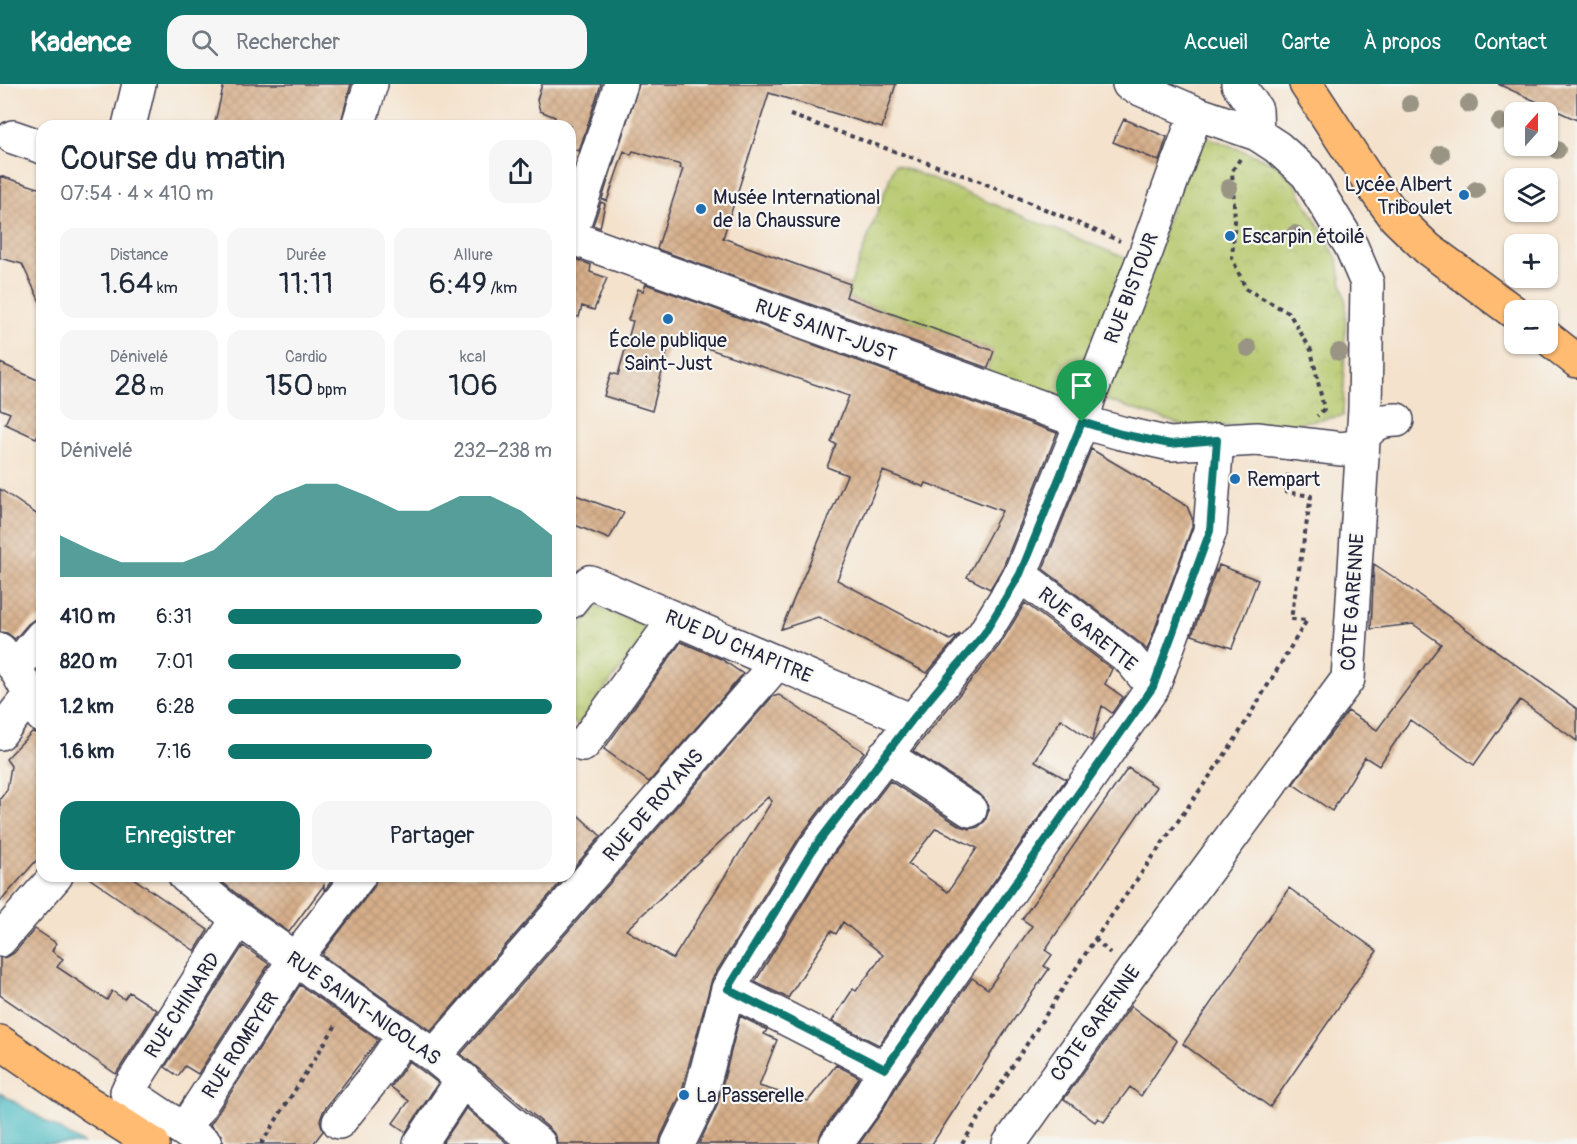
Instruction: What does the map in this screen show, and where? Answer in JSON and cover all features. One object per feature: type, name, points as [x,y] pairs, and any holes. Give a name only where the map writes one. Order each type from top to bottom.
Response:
[{"type":"main road","points":[[1306,84],[1396,218],[1428,249],[1504,305]]},
{"type":"main road","points":[[1558,346],[1577,361]]},
{"type":"main road","points":[[0,1042],[153,1144]]},
{"type":"street","points":[[131,120],[140,84]]},
{"type":"street","points":[[360,120],[371,84]]},
{"type":"street","points":[[576,218],[621,84]]},
{"type":"street","name":"CÔTE GARENNE","points":[[1009,1144],[1131,973],[1348,679],[1365,409],[1367,283],[1351,246],[1307,174],[1276,147],[1257,134],[1196,113],[1129,84]]},
{"type":"street","points":[[1238,84],[1256,110],[1257,134]]},
{"type":"street","name":"RUE BISTOUR","points":[[678,1144],[699,1101],[728,989],[814,848],[912,720],[984,634],[1020,574],[1082,422],[1089,397],[1146,252],[1196,113]]},
{"type":"street","name":"RUE SAINT-JUST","points":[[576,238],[1082,422],[1121,434],[1170,444],[1257,439],[1342,449],[1353,447],[1362,439]]},
{"type":"street","points":[[1362,439],[1376,423],[1397,420]]},
{"type":"street","points":[[836,1144],[865,1104],[885,1069],[1153,687],[1210,531],[1217,440]]},
{"type":"street","name":"RUE GARETTE","points":[[1020,574],[1129,658],[1153,687]]},
{"type":"street","name":"RUE DU CHAPITRE","points":[[576,592],[591,582],[912,720]]},
{"type":"street","points":[[583,745],[675,619]]},
{"type":"street","points":[[0,733],[36,650]]},
{"type":"street","name":"RUE DE ROYANS","points":[[434,1056],[777,663]]},
{"type":"street","points":[[885,755],[970,810]]},
{"type":"street","points":[[0,940],[51,882]]},
{"type":"street","name":"RUE SAINT-NICOLAS","points":[[192,882],[238,919],[434,1056],[463,1079],[506,1134],[539,1144]]},
{"type":"street","name":"RUE ROMEYER","points":[[194,1137],[295,959],[354,882]]},
{"type":"street","name":"RUE CHINARD","points":[[194,1137],[127,1092],[238,919]]},
{"type":"street","points":[[728,989],[885,1069]]},
{"type":"street","points":[[339,1122],[375,1077],[404,1035]]},
{"type":"street","points":[[420,1144],[463,1079]]},
{"type":"path","points":[[790,115],[974,179],[1146,252]]},
{"type":"path","points":[[962,1144],[1095,939],[1233,743],[1307,620],[1291,620],[1311,496],[1286,492],[1292,443],[1324,409],[1311,350],[1289,313],[1246,289],[1232,258],[1235,220],[1232,171],[1257,134]]},
{"type":"path","points":[[261,1144],[352,998]]},
{"type":"green space","points":[[1200,134],[1277,164],[1295,184],[1337,258],[1346,304],[1343,416],[1275,426],[1184,426],[1100,398]]},
{"type":"green space","points":[[895,164],[1130,260],[1072,406],[985,377],[993,351],[846,297]]},
{"type":"green space","points":[[596,606],[651,628],[578,725],[576,724],[576,631]]},
{"type":"water","points":[[0,1093],[83,1144],[0,1144]]},
{"type":"building","points":[[224,84],[351,84],[342,120],[215,120]]},
{"type":"building","points":[[542,84],[601,84],[579,151],[576,150],[576,120],[554,120],[555,117],[540,111],[537,100]]},
{"type":"building","name":"Musée International de la Chaussure","points":[[639,84],[896,84],[882,128],[769,93],[723,238],[850,284],[846,297],[994,351],[988,368],[657,249],[683,169],[680,168],[681,165],[633,151],[631,155],[624,151],[607,201],[602,199]]},
{"type":"building","points":[[1498,84],[1577,84],[1577,120],[1558,111],[1558,102],[1538,102]]},
{"type":"building","points":[[1124,119],[1167,137],[1159,161],[1113,142]]},
{"type":"building","points":[[0,176],[36,187],[36,293],[22,264],[0,258]]},
{"type":"building","points":[[601,202],[605,204],[600,228],[593,225]]},
{"type":"building","points":[[576,259],[591,265],[590,272],[607,278],[594,310],[582,306],[579,317],[576,317]]},
{"type":"building","points":[[646,284],[1057,433],[1003,567],[990,589],[967,577],[1002,511],[926,483],[924,487],[883,471],[837,580],[950,640],[960,634],[927,673],[818,617],[781,629],[847,475],[827,467],[836,444],[831,442],[849,396],[671,336],[652,411],[604,396],[611,373],[618,375],[633,321],[628,320],[638,289],[643,291]]},
{"type":"building","points":[[0,363],[36,379],[36,438],[5,424],[10,413],[0,409]]},
{"type":"building","points":[[1091,449],[1187,506],[1192,518],[1192,527],[1147,650],[1043,569]]},
{"type":"building","points":[[0,489],[36,514],[36,619],[28,624],[15,639],[7,633],[0,632]]},
{"type":"building","points":[[576,495],[624,513],[609,539],[576,525]]},
{"type":"building","points":[[1374,564],[1577,709],[1577,741],[1520,700],[1474,765],[1410,720],[1379,766],[1365,757],[1332,811],[1293,784],[1348,711],[1377,730],[1441,644],[1413,624],[1371,629]]},
{"type":"building","points":[[1219,565],[1258,580],[1232,648],[1192,635]]},
{"type":"building","points":[[1025,603],[1112,669],[1105,684],[1123,697],[1112,713],[1102,706],[1092,741],[1061,719],[1035,761],[1066,779],[879,1045],[832,1021],[853,989],[856,991],[883,955],[843,922],[836,934],[831,931],[788,998],[755,982],[830,859],[890,781],[960,826],[970,829],[978,827],[985,821],[989,810],[987,802],[981,795],[913,751],[999,646]],"holes":[[[936,828],[977,848],[948,892],[908,864]]]},
{"type":"building","points":[[681,642],[721,659],[743,674],[649,782],[604,749]]},
{"type":"building","points":[[779,695],[864,752],[799,838],[712,979],[681,1094],[659,1144],[557,1144],[556,1136],[550,1129],[461,1054],[772,697]],"holes":[[[768,797],[772,801],[673,959],[626,930]]]},
{"type":"building","points":[[32,732],[36,733],[36,861],[0,902],[0,799],[7,790],[11,766],[6,759]]},
{"type":"building","points":[[1128,768],[1157,787],[1045,950],[1052,955],[1044,966],[1049,969],[932,1144],[859,1144],[901,1079],[972,978],[988,989],[1032,926],[1022,919]]},
{"type":"building","points":[[576,813],[601,836],[576,865]]},
{"type":"building","points":[[95,882],[139,882],[208,930],[195,951]]},
{"type":"building","points":[[222,882],[331,882],[324,891],[324,885],[289,932]]},
{"type":"building","points":[[375,882],[561,882],[431,1031],[323,956]]},
{"type":"building","points":[[1289,888],[1377,951],[1270,1107],[1183,1044]]},
{"type":"building","points":[[35,929],[56,943],[52,951],[63,959],[57,967],[107,1000],[112,991],[124,999],[129,992],[157,1010],[116,1074],[0,995],[0,958],[14,953]]},
{"type":"building","points":[[243,946],[269,964],[198,1074],[185,1066],[178,1076],[165,1067]]},
{"type":"building","points":[[300,985],[378,1040],[324,1110],[320,1120],[323,1131],[313,1144],[224,1144],[221,1135],[210,1125]]},
{"type":"building","points":[[1131,1006],[1177,1041],[1141,1096],[1130,1087],[1104,1122],[1098,1118],[1095,1122],[1064,1099]]},
{"type":"building","points":[[740,1016],[767,1030],[764,1034],[777,1040],[759,1086],[808,1101],[836,1065],[859,1077],[821,1133],[818,1144],[699,1144],[717,1106]]},
{"type":"building","points":[[409,1061],[438,1083],[406,1132],[393,1123],[409,1101],[391,1087]]},
{"type":"building","points":[[466,1108],[508,1144],[442,1144]]},
{"type":"place","name":"Lycée Albert Triboulet","points":[[1464,195]]},
{"type":"place","name":"Musée International de la Chaussure","points":[[701,209]]},
{"type":"place","name":"Escarpin étoilé","points":[[1230,236]]},
{"type":"place","name":"École publique Saint-Just","points":[[668,319]]},
{"type":"place","name":"Rempart","points":[[1235,479]]},
{"type":"place","name":"La Passerelle","points":[[684,1095]]},
{"type":"route","points":[[1082,422],[1121,434],[1170,444],[1217,440],[1210,531],[1153,687],[885,1069],[728,989],[814,848],[912,720],[984,634],[1020,574],[1082,422]]}]
